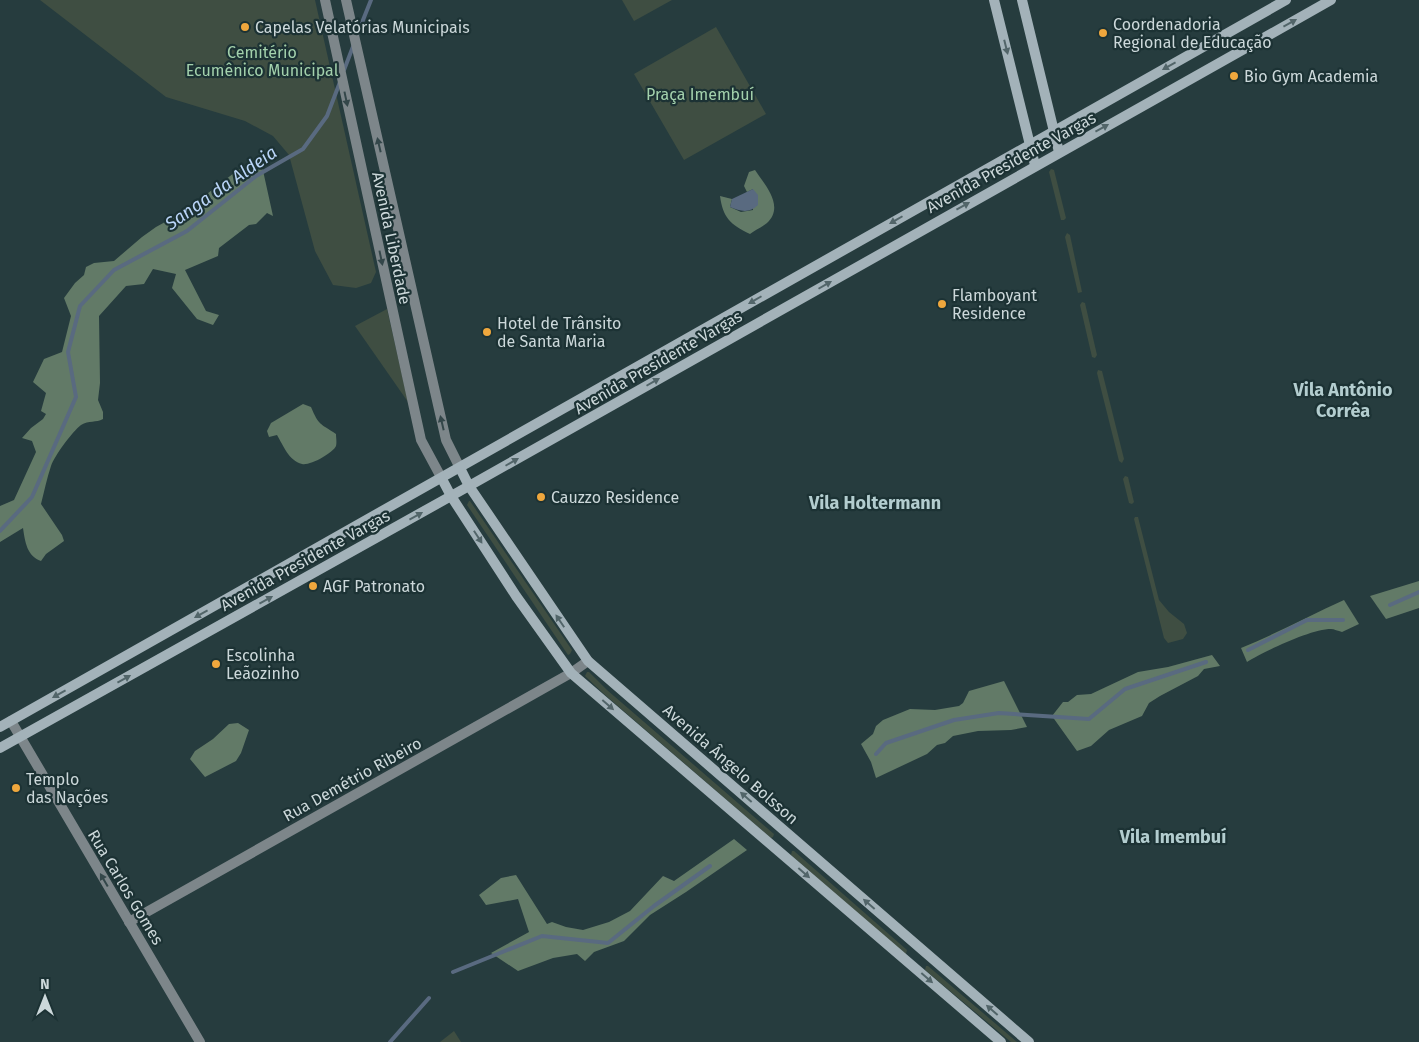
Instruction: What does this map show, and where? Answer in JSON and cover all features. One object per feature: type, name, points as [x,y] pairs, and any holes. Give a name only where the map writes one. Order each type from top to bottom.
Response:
[{"type":"main road","points":[[994,0],[1035,166]]},
{"type":"main road","points":[[1022,0],[1059,152]]},
{"type":"main road","name":"Avenida Presidente Vargas","points":[[0,727],[442,479],[1286,0]]},
{"type":"main road","name":"Avenida Presidente Vargas","points":[[0,748],[1331,0]]},
{"type":"main road","name":"Avenida Ângelo Bolsson","points":[[460,468],[469,486],[588,661],[1029,1042]]},
{"type":"main road","points":[[442,479],[516,596],[571,673],[1001,1042]]},
{"type":"street","name":"Avenida Liberdade","points":[[325,0],[421,440],[442,479]]},
{"type":"street","name":"Avenida Liberdade","points":[[346,0],[446,440],[460,468]]},
{"type":"street","name":"Rua Demétrio Ribeiro","points":[[129,922],[571,673],[588,661]]},
{"type":"street","name":"Rua Carlos Gomes","points":[[11,721],[200,1042]]},
{"type":"green space","name":"Cemitério Ecumênico Municipal","points":[[40,0],[315,0],[376,272],[371,283],[356,288],[333,285],[315,251],[289,155],[273,136],[245,121],[166,97]]},
{"type":"green space","points":[[622,0],[672,0],[634,21]]},
{"type":"green space","name":"Praça Imembuí","points":[[716,27],[766,114],[684,160],[634,74]]},
{"type":"green space","points":[[243,166],[262,166],[273,216],[267,213],[256,224],[249,225],[219,248],[218,256],[185,270],[206,311],[219,315],[213,325],[197,319],[172,288],[176,274],[153,269],[144,284],[126,286],[99,316],[100,383],[98,400],[103,412],[103,419],[81,425],[77,428],[53,461],[44,490],[41,504],[64,541],[46,554],[41,561],[36,559],[30,552],[23,528],[0,542],[0,506],[14,500],[36,452],[32,441],[22,438],[46,414],[41,411],[46,393],[33,382],[44,359],[62,352],[71,316],[64,298],[75,283],[84,275],[86,267],[94,263],[114,261],[142,237],[185,211]]},
{"type":"green space","points":[[1051,169],[1054,170],[1066,218],[1064,220],[1061,220],[1049,172]]},
{"type":"green space","points":[[755,170],[772,196],[774,210],[767,223],[750,234],[729,220],[723,210],[720,196],[732,199],[730,207],[741,212],[753,210],[753,189],[747,192],[744,186],[749,172]]},
{"type":"green space","points":[[1067,233],[1070,235],[1082,292],[1078,293],[1065,237]]},
{"type":"green space","points":[[1082,302],[1085,303],[1097,355],[1095,358],[1092,357],[1080,305]]},
{"type":"green space","points":[[387,309],[408,402],[355,326]]},
{"type":"green space","points":[[1098,370],[1102,371],[1124,459],[1122,463],[1119,461],[1097,373]]},
{"type":"green space","points":[[303,404],[311,407],[320,423],[336,434],[336,446],[331,452],[306,464],[293,460],[277,435],[269,437],[267,431],[271,423]]},
{"type":"green space","points":[[1125,476],[1128,477],[1134,502],[1132,504],[1129,503],[1123,479]]},
{"type":"green space","points":[[469,501],[572,650],[570,654],[568,655],[467,505]]},
{"type":"green space","points":[[1135,517],[1138,517],[1159,600],[1169,612],[1184,624],[1187,633],[1183,639],[1168,643],[1164,638]]},
{"type":"green space","points":[[1419,581],[1419,608],[1386,619],[1370,596]]},
{"type":"green space","points":[[1344,600],[1359,624],[1342,632],[1331,629],[1322,630],[1300,637],[1247,662],[1241,648]]},
{"type":"green space","points":[[1212,655],[1220,666],[1204,669],[1198,676],[1160,696],[1149,703],[1142,716],[1109,730],[1091,746],[1077,751],[1052,716],[1063,702],[1068,702],[1077,695],[1091,694],[1138,672],[1168,667]]},
{"type":"green space","points":[[587,672],[774,834],[773,837],[771,838],[604,694],[585,676]]},
{"type":"green space","points":[[1004,681],[1027,727],[1011,730],[978,731],[953,736],[945,743],[937,745],[927,754],[876,778],[871,762],[861,744],[873,734],[876,726],[883,720],[910,709],[935,710],[959,706],[963,703],[969,691]]},
{"type":"green space","points":[[238,723],[249,730],[241,753],[236,761],[205,777],[190,759],[195,751],[213,739],[229,724]]},
{"type":"green space","points":[[734,839],[747,850],[650,915],[624,941],[594,952],[585,961],[577,954],[553,958],[518,971],[491,953],[529,932],[518,899],[486,905],[479,895],[501,878],[516,875],[547,924],[552,922],[583,930],[609,922],[630,911],[663,876],[674,881]]},
{"type":"green space","points":[[792,851],[907,950],[906,954],[791,855]]},
{"type":"green space","points":[[926,966],[1017,1042],[1011,1042],[925,970]]},
{"type":"green space","points":[[454,1031],[461,1042],[440,1042]]},
{"type":"water","points":[[753,189],[758,195],[758,205],[755,208],[744,211],[730,207],[732,199]]},
{"type":"waterway","name":"Sanga da Aldeia","points":[[357,35],[371,0]]},
{"type":"waterway","name":"Sanga da Aldeia","points":[[344,70],[354,44]]},
{"type":"waterway","name":"Sanga da Aldeia","points":[[0,531],[32,497],[76,397],[68,352],[80,306],[114,270],[187,231],[256,176],[303,149],[327,116],[340,82]]},
{"type":"waterway","points":[[1390,605],[1419,592]]},
{"type":"waterway","points":[[1248,650],[1307,620],[1343,620]]},
{"type":"waterway","points":[[876,754],[886,743],[954,720],[999,713],[1089,719],[1125,689],[1206,662]]},
{"type":"waterway","points":[[453,972],[542,936],[608,943],[654,906],[710,866]]},
{"type":"waterway","points":[[390,1042],[429,998]]},
{"type":"place","name":"Capelas Velatórias Municipais","points":[[245,27]]},
{"type":"place","name":"Coordenadoria Regional de Educação","points":[[1103,33]]},
{"type":"place","name":"Bio Gym Academia","points":[[1234,76]]},
{"type":"place","name":"Flamboyant Residence","points":[[942,304]]},
{"type":"place","name":"Hotel de Trânsito de Santa Maria","points":[[487,332]]},
{"type":"place","name":"Cauzzo Residence","points":[[541,497]]},
{"type":"place","name":"AGF Patronato","points":[[313,586]]},
{"type":"place","name":"Escolinha Leãozinho","points":[[216,664]]},
{"type":"place","name":"Templo das Nações","points":[[16,788]]},
{"type":"district","name":"Vila Antônio Corrêa","points":[[1343,400]]},
{"type":"district","name":"Vila Holtermann","points":[[875,503]]},
{"type":"district","name":"Vila Imembuí","points":[[1173,837]]}]
